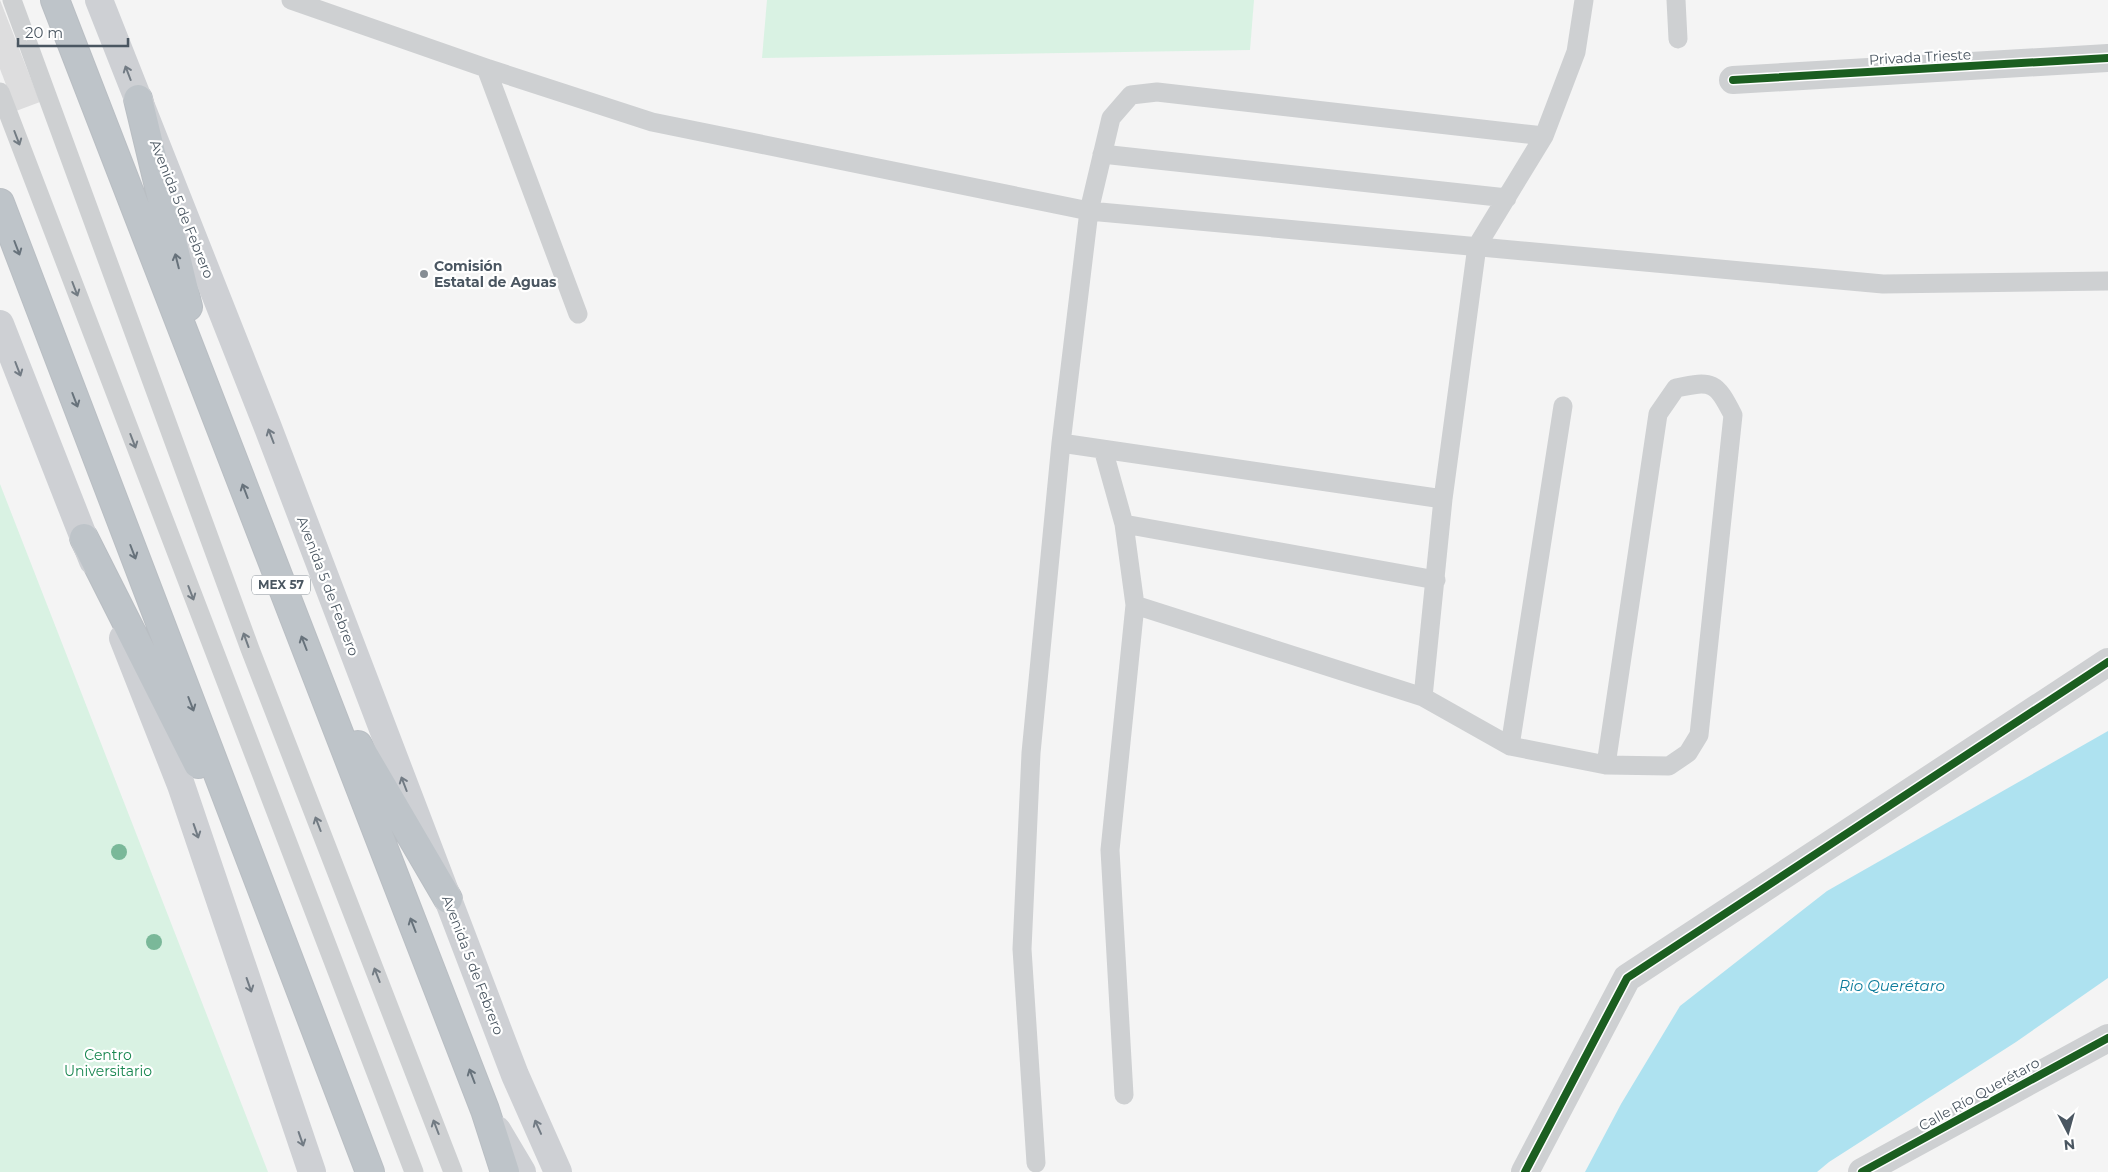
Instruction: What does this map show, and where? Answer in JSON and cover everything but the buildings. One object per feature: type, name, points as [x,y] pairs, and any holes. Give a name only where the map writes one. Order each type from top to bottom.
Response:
[{"type":"highway","name":"MEX 57","points":[[55,0],[485,1110],[505,1172]]},
{"type":"highway","points":[[138,99],[213,410]]},
{"type":"highway","points":[[0,203],[370,1172]]},
{"type":"highway","points":[[84,538],[266,898]]},
{"type":"highway","points":[[314,670],[448,899]]},
{"type":"main road","name":"Avenida 5 de Febrero","points":[[99,0],[271,435],[515,1075],[558,1172]]},
{"type":"main road","points":[[0,324],[181,785],[312,1172]]},
{"type":"main road","points":[[485,1110],[522,1172]]},
{"type":"street","name":"Privada Trieste","points":[[1733,80],[2108,58]]},
{"type":"street","points":[[1525,1172],[1627,978],[2108,662]]},
{"type":"street","name":"Calle Río Querétaro","points":[[1862,1172],[2108,1038]]},
{"type":"lane","points":[[12,0],[246,640],[453,1172]]},
{"type":"lane","points":[[291,0],[486,68],[652,122],[1089,211],[1883,284],[2108,281]]},
{"type":"lane","points":[[1423,697],[1443,499],[1477,246],[1544,136],[1576,52],[1584,0]]},
{"type":"lane","points":[[1676,0],[1678,39]]},
{"type":"lane","points":[[486,68],[578,314]]},
{"type":"lane","points":[[0,92],[414,1172]]},
{"type":"lane","points":[[1036,1163],[1022,949],[1031,753],[1061,443],[1089,211],[1111,118],[1131,96],[1157,92],[1544,136]]},
{"type":"lane","points":[[1102,154],[1507,198]]},
{"type":"lane","points":[[1135,604],[1423,697],[1510,746],[1606,765],[1669,766],[1688,753],[1699,735],[1733,415],[1720,391],[1702,382],[1676,388],[1658,414],[1606,765]]},
{"type":"lane","points":[[1510,746],[1563,406]]},
{"type":"lane","points":[[1061,443],[1443,499]]},
{"type":"lane","points":[[1104,449],[1124,524],[1135,604],[1110,850],[1124,1096]]},
{"type":"lane","points":[[1124,524],[1436,580]]},
{"type":"green space","points":[[767,0],[1254,0],[1250,50],[762,58]]},
{"type":"green space","name":"Centro Universitario","points":[[0,484],[268,1172],[0,1172]]},
{"type":"water","name":"Rio Querétaro","points":[[2108,731],[2108,978],[2016,1042],[1829,1162],[1817,1172],[1585,1172],[1621,1104],[1680,1006],[1827,891]]},
{"type":"cycle path","points":[[1733,80],[2108,58]]},
{"type":"cycle path","points":[[1525,1172],[1627,978],[2108,662]]},
{"type":"cycle path","points":[[1862,1172],[2108,1038]]},
{"type":"place","name":"Comisión Estatal de Aguas","points":[[424,274]]}]
